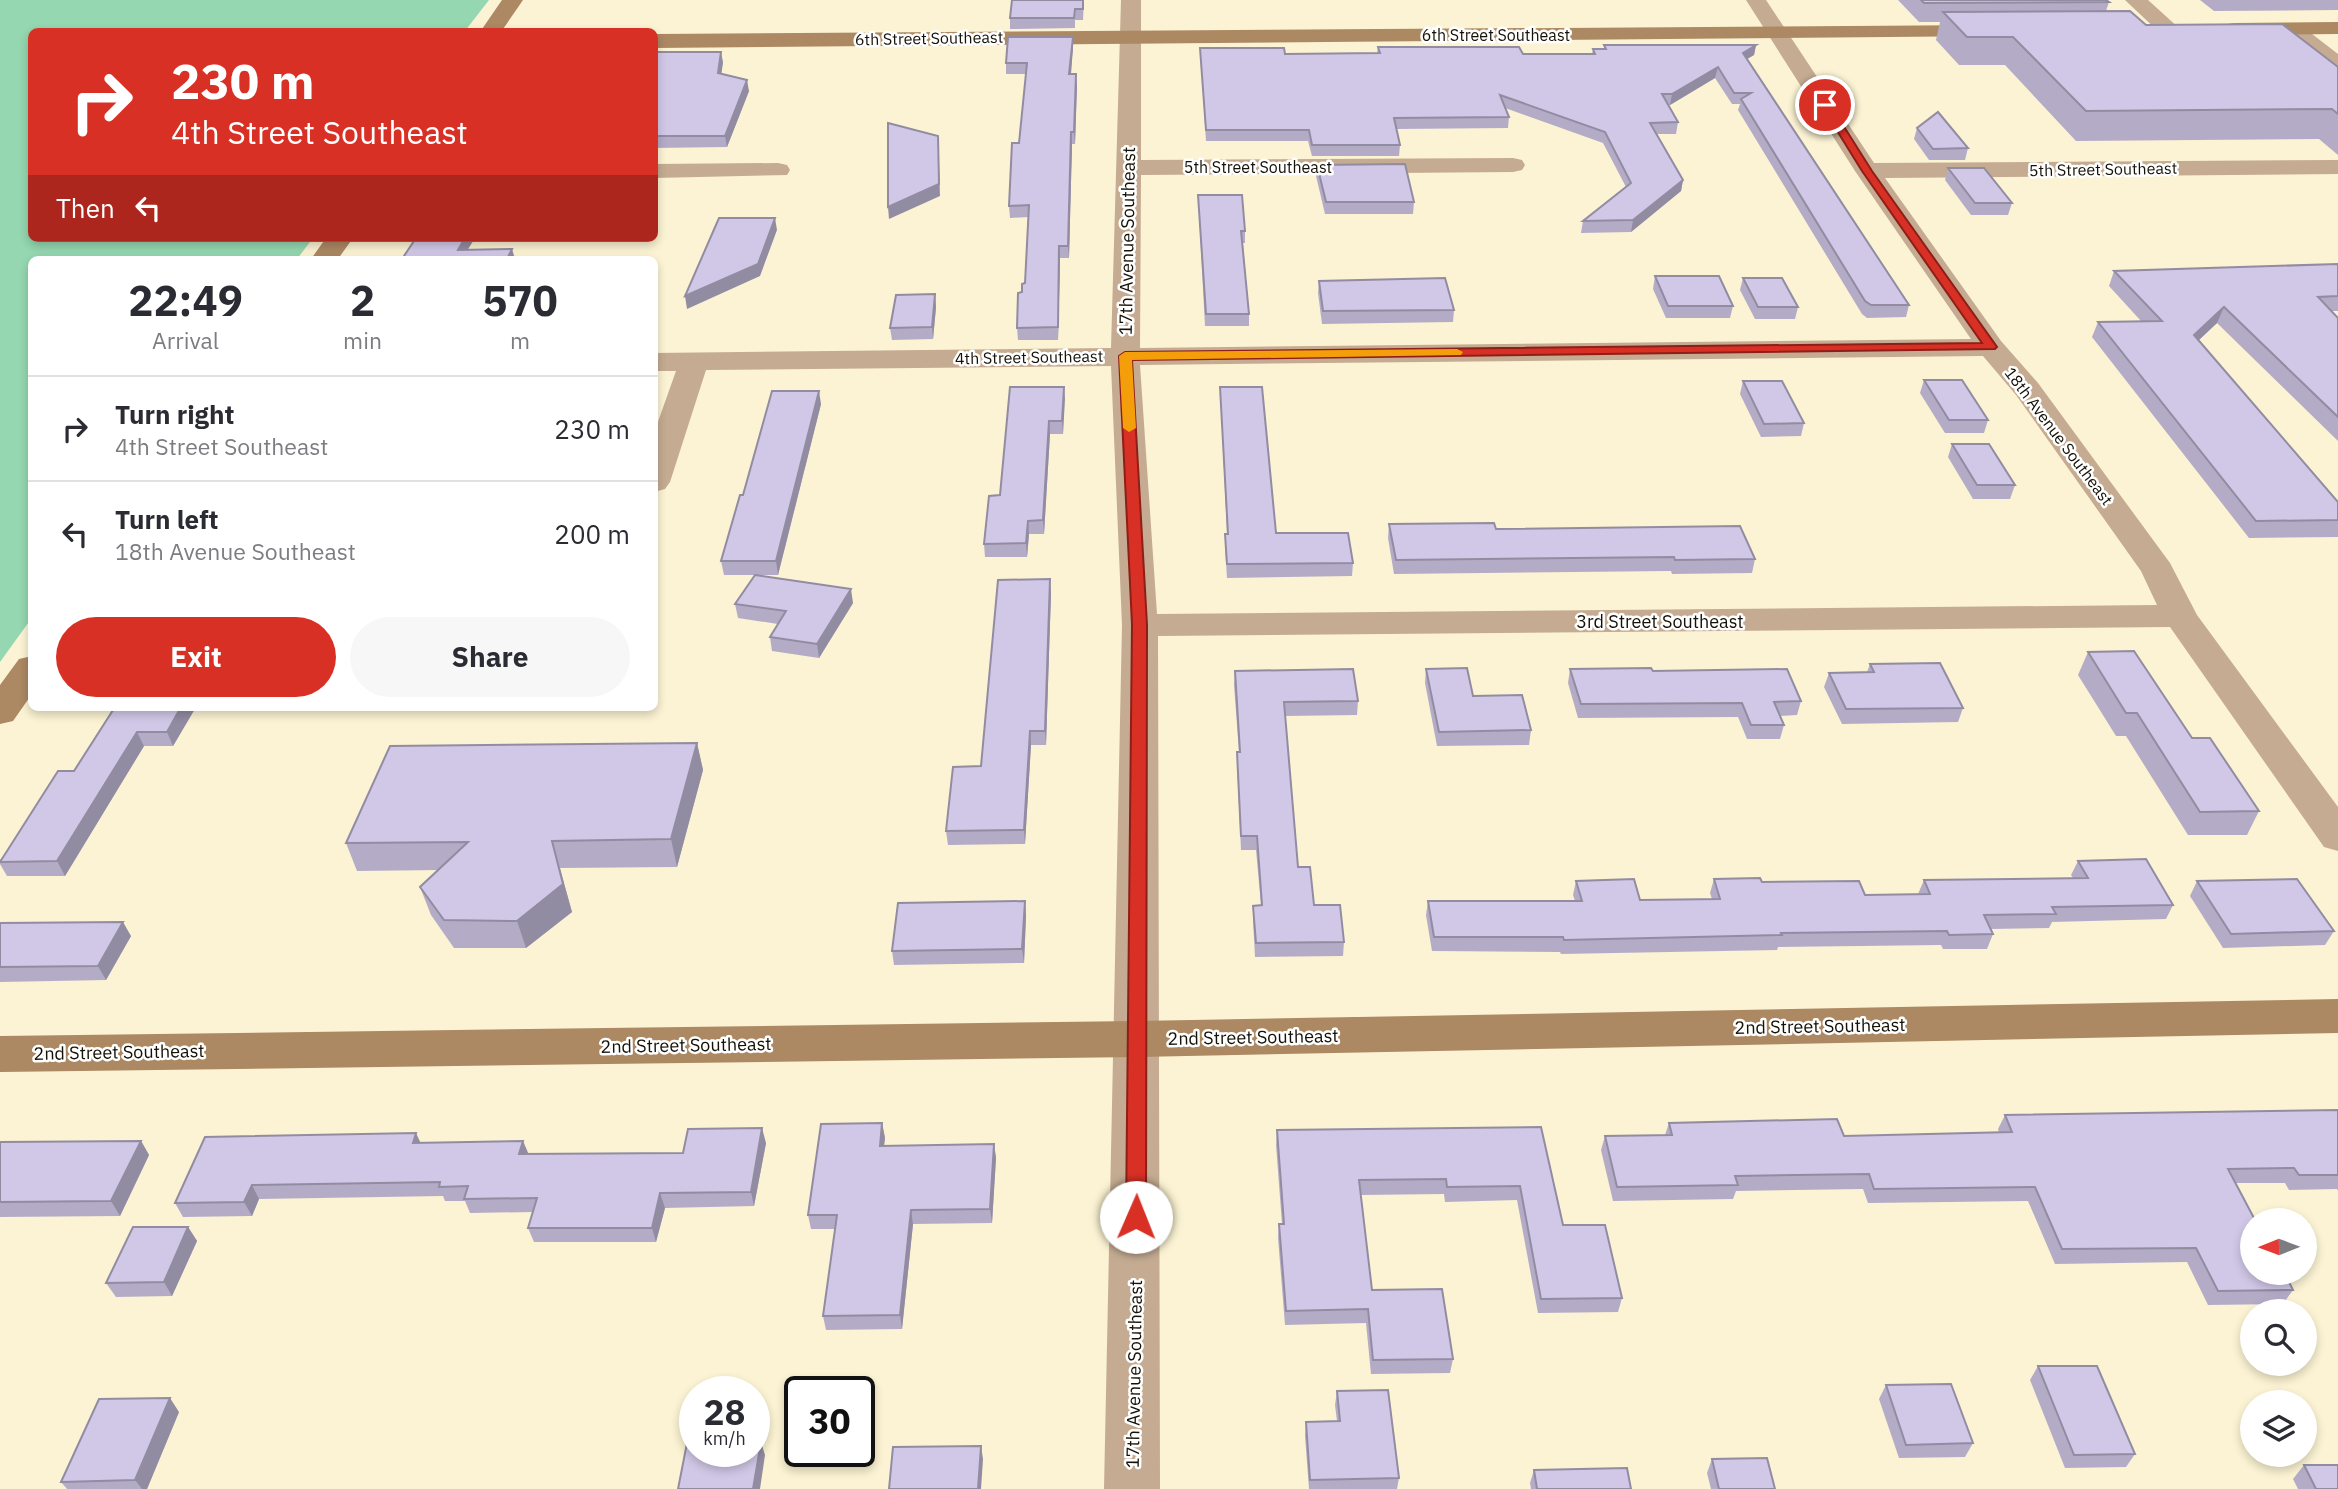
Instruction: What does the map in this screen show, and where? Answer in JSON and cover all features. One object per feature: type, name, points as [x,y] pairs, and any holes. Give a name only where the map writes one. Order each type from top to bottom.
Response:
[{"type":"street","points":[[493,28],[513,0]]},
{"type":"street","name":"18th Avenue Southeast","points":[[1756,0],[1780,33],[1867,171],[1991,347],[2027,388],[2158,570],[2180,616],[2338,837]]},
{"type":"street","points":[[2136,0],[2169,29]]},
{"type":"street","name":"6th Street Southeast","points":[[658,41],[1130,18],[1780,33],[2014,31]]},
{"type":"street","name":"17th Avenue Southeast","points":[[1130,18],[1125,356],[1140,625],[1132,1489]]},
{"type":"street","points":[[2134,29],[2338,28]]},
{"type":"street","points":[[2291,29],[2338,65]]},
{"type":"street","name":"5th Street Southeast","points":[[1128,167],[1513,165]]},
{"type":"street","name":"5th Street Southeast","points":[[1867,171],[2338,167]]},
{"type":"street","points":[[658,171],[778,170]]},
{"type":"street","points":[[326,256],[337,242]]},
{"type":"street","name":"4th Street Southeast","points":[[658,362],[1991,347]]},
{"type":"street","points":[[658,469],[694,361]]},
{"type":"street","name":"3rd Street Southeast","points":[[1140,625],[2180,616]]},
{"type":"street","points":[[0,712],[28,673]]},
{"type":"street","name":"2nd Street Southeast","points":[[0,1054],[1138,1039],[2338,1016]]},
{"type":"green space","points":[[0,0],[489,0],[467,28],[28,28],[28,242],[310,242],[299,256],[28,256],[28,623],[0,662]]},
{"type":"building","points":[[1012,0],[1083,0],[1083,9],[1075,9],[1074,18],[1010,18]]},
{"type":"building","points":[[1921,0],[2106,0],[2109,2],[1924,3]]},
{"type":"building","points":[[2130,11],[2146,25],[2282,24],[2338,67],[2338,114],[2332,109],[2086,111],[2013,37],[1967,37],[1943,12]]},
{"type":"building","points":[[1008,37],[1073,37],[1069,74],[1076,74],[1074,132],[1071,132],[1068,246],[1059,246],[1058,327],[1017,328],[1018,293],[1022,292],[1022,284],[1025,283],[1029,205],[1009,206],[1012,143],[1019,143],[1027,63],[1006,63]]},
{"type":"building","points":[[1604,45],[1756,45],[1743,53],[1909,305],[1871,305],[1865,301],[1741,99],[1751,93],[1734,93],[1718,67],[1672,94],[1662,94],[1678,122],[1650,123],[1683,180],[1633,220],[1583,221],[1631,183],[1605,132],[1500,95],[1509,117],[1394,118],[1400,145],[1312,145],[1309,130],[1206,130],[1200,48],[1284,48],[1285,54],[1380,53],[1378,47],[1519,47],[1523,54],[1595,54],[1593,49],[1606,49]]},
{"type":"building","points":[[658,52],[721,52],[718,73],[747,80],[725,136],[658,136]]},
{"type":"building","points":[[1938,112],[1968,148],[1933,149],[1917,128]]},
{"type":"building","points":[[888,123],[938,136],[939,184],[888,207]]},
{"type":"building","points":[[1405,164],[1414,202],[1326,202],[1317,165]]},
{"type":"building","points":[[1948,168],[1984,168],[2012,203],[1975,203]]},
{"type":"building","points":[[1198,195],[1242,195],[1245,231],[1241,231],[1249,314],[1206,314]]},
{"type":"building","points":[[719,218],[775,218],[758,264],[685,296]]},
{"type":"building","points":[[413,242],[463,242],[458,250],[512,249],[508,256],[404,256]]},
{"type":"building","points":[[2338,264],[2338,296],[2318,297],[2338,318],[2338,417],[2224,307],[2194,335],[2338,502],[2338,520],[2256,521],[2098,322],[2162,321],[2114,271]]},
{"type":"building","points":[[1655,276],[1719,276],[1733,306],[1668,306]]},
{"type":"building","points":[[1445,278],[1454,310],[1323,311],[1319,281]]},
{"type":"building","points":[[1743,278],[1782,278],[1798,307],[1758,307]]},
{"type":"building","points":[[935,294],[932,327],[890,328],[896,295]]},
{"type":"building","points":[[1924,380],[1962,380],[1988,420],[1949,420]]},
{"type":"building","points":[[1743,381],[1782,381],[1804,423],[1764,424]]},
{"type":"building","points":[[1010,387],[1064,387],[1062,421],[1049,421],[1043,520],[1028,521],[1026,543],[984,544],[989,496],[1000,495]]},
{"type":"building","points":[[1220,387],[1262,387],[1276,533],[1348,533],[1353,563],[1227,564],[1225,534],[1228,534]]},
{"type":"building","points":[[772,391],[819,391],[776,561],[721,561],[740,495],[743,495]]},
{"type":"building","points":[[1952,444],[1989,444],[2015,485],[1977,485]]},
{"type":"building","points":[[1494,523],[1496,529],[1740,526],[1755,559],[1675,560],[1674,557],[1396,560],[1389,524]]},
{"type":"building","points":[[755,575],[851,589],[817,644],[770,637],[786,611],[735,604]]},
{"type":"building","points":[[1050,579],[1045,731],[1030,731],[1024,830],[946,831],[953,767],[981,766],[998,580]]},
{"type":"building","points":[[2134,651],[2192,738],[2210,738],[2259,811],[2200,812],[2137,713],[2126,713],[2088,652]]},
{"type":"building","points":[[1940,663],[1963,708],[1846,709],[1829,673],[1874,672],[1870,664]]},
{"type":"building","points":[[1467,668],[1473,696],[1522,695],[1531,730],[1439,732],[1426,669]]},
{"type":"building","points":[[1651,668],[1653,671],[1787,669],[1801,701],[1774,702],[1784,725],[1751,725],[1742,703],[1581,704],[1570,669]]},
{"type":"building","points":[[1353,669],[1358,701],[1284,702],[1298,867],[1310,867],[1314,905],[1340,905],[1344,942],[1256,943],[1253,906],[1262,905],[1257,836],[1241,836],[1235,671]]},
{"type":"building","points":[[112,711],[179,711],[167,732],[137,732],[57,861],[0,862],[58,771],[74,771]]},
{"type":"building","points":[[697,743],[671,839],[552,841],[563,884],[517,921],[444,920],[420,887],[468,842],[346,843],[390,746]]},
{"type":"building","points":[[2146,859],[2173,905],[2052,907],[2056,914],[1984,915],[1993,934],[1949,935],[1947,931],[1781,933],[1782,935],[1564,940],[1563,937],[1434,937],[1428,901],[1582,901],[1576,881],[1634,879],[1640,900],[1720,899],[1714,879],[1760,878],[1762,882],[1859,881],[1865,895],[1930,894],[1924,880],[2088,878],[2078,861]]},
{"type":"building","points":[[2297,879],[2334,931],[2231,934],[2197,881]]},
{"type":"building","points":[[1025,901],[1022,949],[892,951],[898,903]]},
{"type":"building","points":[[123,922],[98,966],[0,967],[0,923]]},
{"type":"building","points":[[2338,1110],[2338,1175],[2299,1175],[2294,1168],[2228,1169],[2249,1208],[2240,1208],[2240,1285],[2290,1285],[2293,1290],[2218,1291],[2196,1248],[2062,1249],[2035,1187],[1874,1189],[1869,1174],[1735,1176],[1738,1185],[1617,1187],[1605,1136],[1672,1135],[1669,1123],[1837,1119],[1844,1136],[2012,1132],[2005,1115]]},
{"type":"building","points":[[882,1123],[880,1146],[994,1144],[990,1209],[911,1210],[900,1315],[823,1316],[837,1215],[808,1215],[821,1124]]},
{"type":"building","points":[[1541,1127],[1563,1225],[1605,1225],[1622,1298],[1541,1299],[1520,1186],[1447,1187],[1446,1179],[1359,1180],[1372,1290],[1442,1289],[1453,1359],[1373,1360],[1368,1309],[1286,1311],[1279,1224],[1284,1224],[1277,1130]]},
{"type":"building","points":[[762,1128],[751,1192],[660,1193],[652,1228],[528,1228],[537,1198],[464,1199],[468,1186],[439,1187],[440,1182],[252,1185],[244,1202],[175,1203],[205,1137],[416,1133],[413,1143],[523,1141],[519,1154],[683,1153],[688,1129]]},
{"type":"building","points":[[141,1141],[111,1201],[0,1202],[0,1142]]},
{"type":"building","points":[[133,1227],[188,1227],[164,1282],[106,1283]]},
{"type":"building","points":[[2038,1366],[2097,1366],[2135,1454],[2074,1455]]},
{"type":"building","points":[[1951,1384],[1973,1443],[1906,1445],[1886,1385]]},
{"type":"building","points":[[1388,1390],[1399,1478],[1310,1480],[1306,1422],[1340,1421],[1337,1391]]},
{"type":"building","points":[[170,1398],[135,1480],[61,1482],[99,1399]]},
{"type":"building","points":[[981,1446],[978,1489],[889,1489],[893,1447]]},
{"type":"building","points":[[1767,1458],[1775,1489],[1719,1489],[1712,1459]]},
{"type":"building","points":[[2338,1465],[2338,1489],[2316,1489],[2305,1467]]},
{"type":"building","points":[[682,1467],[757,1467],[753,1489],[678,1489]]},
{"type":"building","points":[[1627,1468],[1631,1489],[1537,1489],[1534,1470]]},
{"type":"slow traffic","points":[[1129,428],[1125,356],[1457,352]]},
{"type":"route","points":[[1136,1217],[1140,625],[1125,356],[1991,347],[1867,171],[1825,105]]}]
